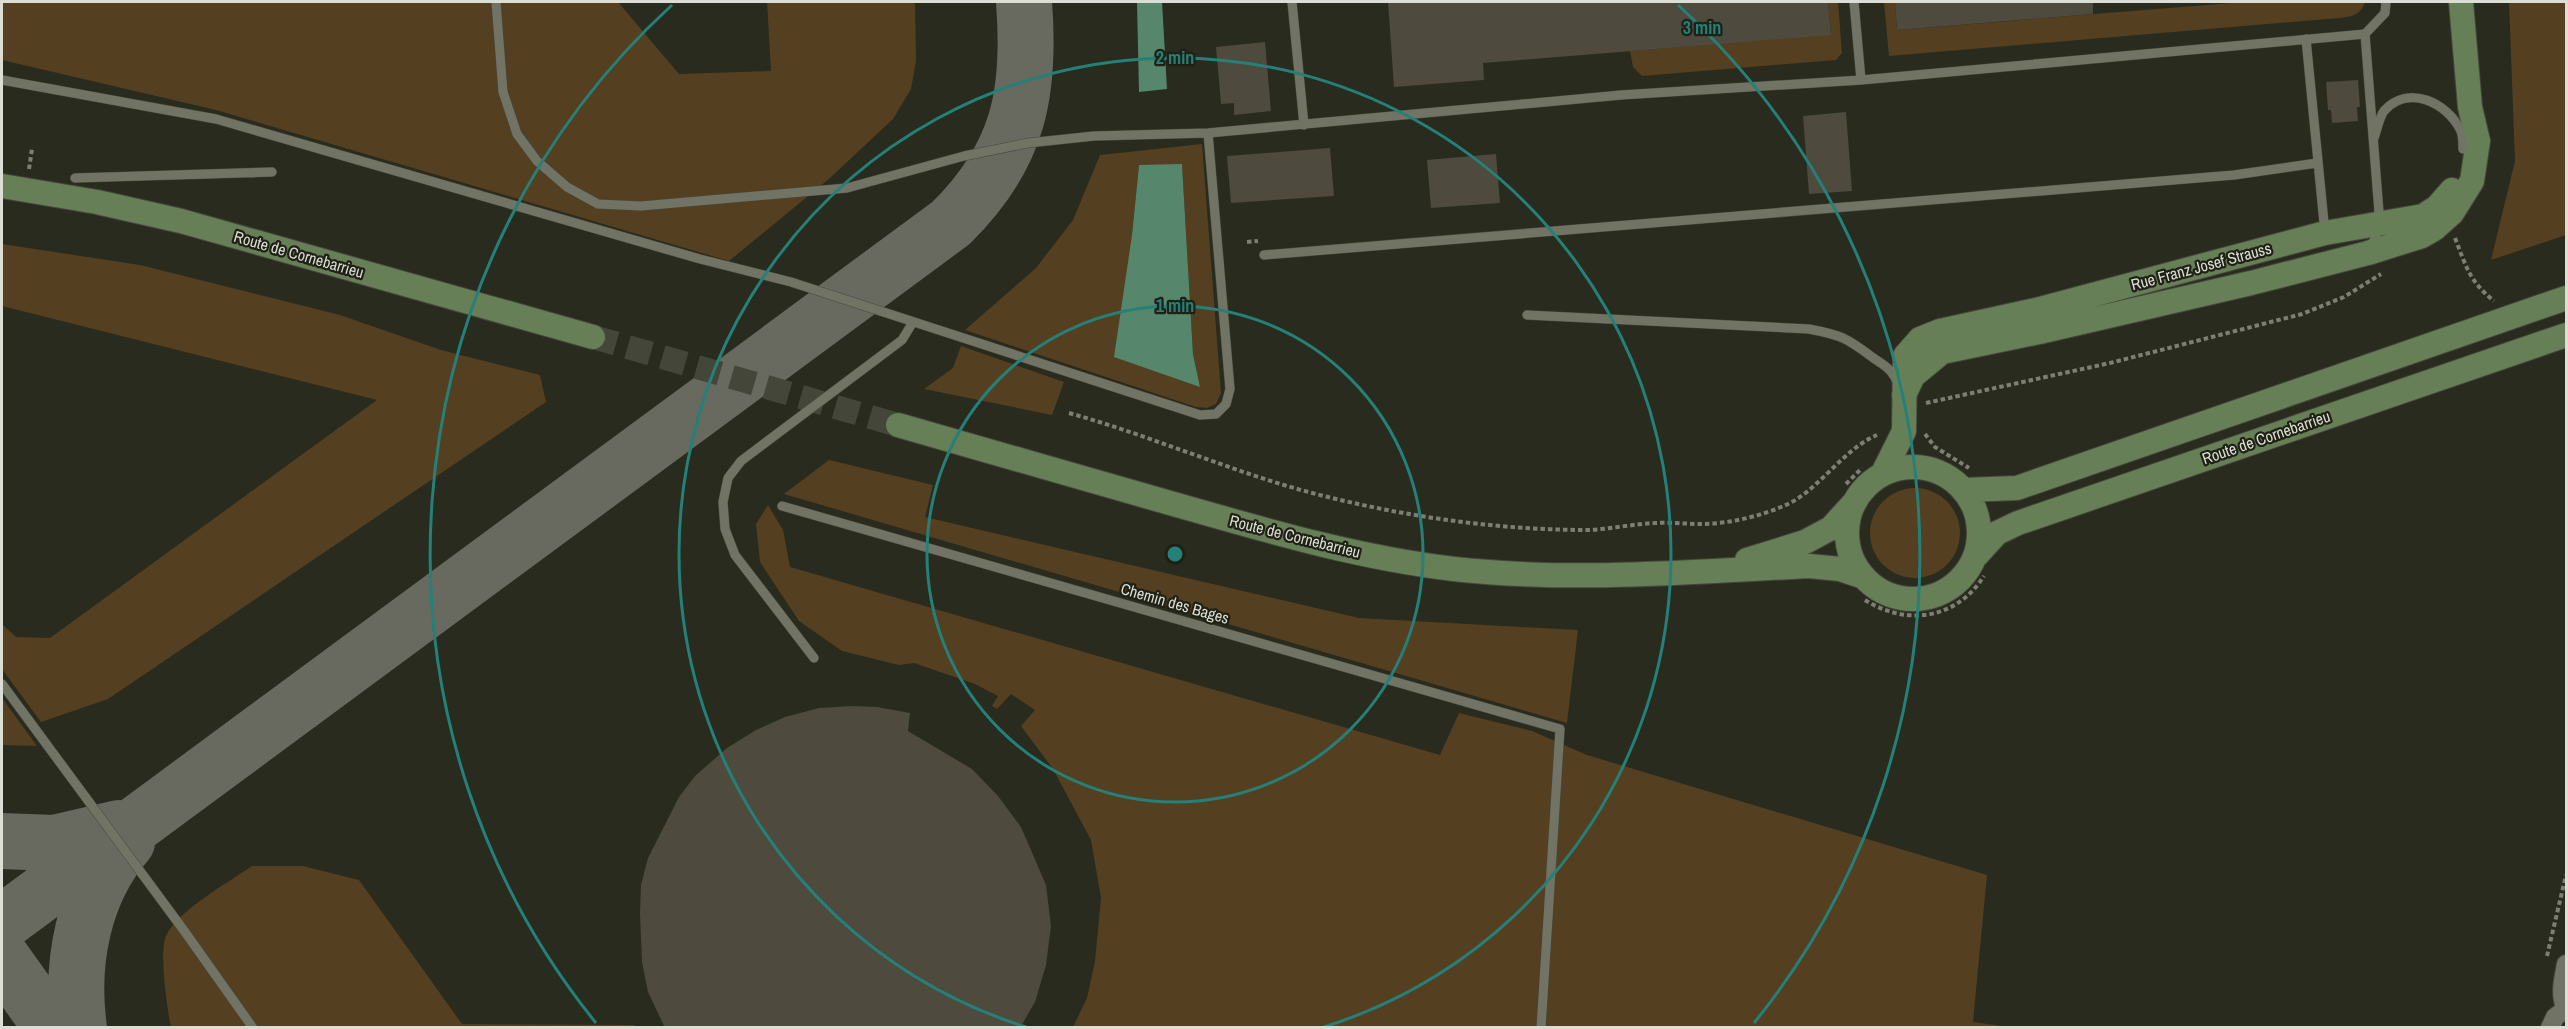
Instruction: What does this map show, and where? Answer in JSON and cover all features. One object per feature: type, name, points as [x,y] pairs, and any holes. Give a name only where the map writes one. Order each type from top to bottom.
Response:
[{"type":"main road","name":"Rue Franz Josef Strauss","points":[[1883,473],[1904,395],[1913,376],[1942,352],[2038,332],[2368,253],[2421,236],[2434,229],[2452,213],[2464,198],[2472,181],[2478,141],[2470,107],[2461,2]]},
{"type":"main road","name":"Rue Franz Josef Strauss","points":[[1904,395],[1905,356],[1920,339],[1940,331],[2036,310],[2325,233],[2423,216],[2437,207],[2458,181],[2470,107]]},
{"type":"main road","name":"Route de Cornebarrieu","points":[[2,186],[97,202],[181,221],[593,337]]},
{"type":"main road","name":"Route de Cornebarrieu","points":[[1964,490],[2017,488],[2566,298]]},
{"type":"main road","name":"Route de Cornebarrieu","points":[[1976,556],[1998,533],[2018,523],[2566,335]]},
{"type":"main road","name":"Route de Cornebarrieu","points":[[898,426],[1311,543],[1389,559],[1455,569],[1540,574],[1622,576],[1809,566],[1840,569],[1864,577]]},
{"type":"main road","points":[[1893,432],[1928,468]]},
{"type":"main road","points":[[1905,467],[1928,468],[1948,476],[1964,490],[1974,505],[1979,522],[1980,539],[1976,556],[1964,575],[1947,590],[1926,598],[1903,598],[1881,591],[1864,577],[1853,561],[1847,543],[1847,524],[1854,504],[1866,486],[1883,473],[1905,467]]},
{"type":"main road","name":"Route de Cornebarrieu","points":[[1704,571],[1804,542],[1831,528],[1854,504]]},
{"type":"street","points":[[2550,1028],[2555,1017],[2566,1009],[2562,999],[2562,986],[2566,964]]},
{"type":"lane","points":[[496,2],[503,92],[517,134],[537,161],[567,187],[598,204],[641,206],[811,193],[847,188],[964,156],[1028,143],[1094,136],[1208,133],[1621,95],[1861,80],[2366,34],[2385,13],[2386,2]]},
{"type":"lane","points":[[1292,2],[1304,125]]},
{"type":"lane","points":[[1854,2],[1861,80]]},
{"type":"lane","points":[[2366,34],[2380,225],[2368,253]]},
{"type":"lane","points":[[2306,39],[2325,233]]},
{"type":"lane","points":[[2,80],[216,119],[700,259],[791,282],[1200,415],[1216,414],[1226,404],[1230,389],[1208,133]]},
{"type":"lane","points":[[2373,143],[2382,113],[2395,102],[2414,96],[2436,103],[2451,117],[2461,132],[2463,149]]},
{"type":"lane","points":[[1264,255],[2234,175],[2317,163]]},
{"type":"lane","points":[[75,178],[272,172]]},
{"type":"lane","points":[[1527,315],[1809,329],[1834,334],[1857,344],[1891,369],[1904,395]]},
{"type":"lane","points":[[814,658],[735,555],[725,529],[723,502],[728,478],[741,461],[902,340],[913,322]]},
{"type":"lane","name":"Chemin des Bages","points":[[782,506],[1560,729],[1540,1028]]},
{"type":"lane","points":[[2,684],[253,1028]]},
{"type":"path","points":[[28,170],[32,149]]},
{"type":"path","points":[[2453,233],[2466,270],[2478,288],[2497,303]]},
{"type":"path","points":[[1069,413],[1303,490],[1445,519],[1563,529],[1607,529],[1656,522],[1728,522],[1766,511],[1790,503],[1857,446],[1893,432]]},
{"type":"path","points":[[2546,959],[2566,875]]},
{"type":"shaded area","points":[[2,2],[618,2],[679,74],[771,71],[767,2],[915,2],[916,61],[911,89],[893,119],[830,178],[729,261],[216,110],[2,60]]},
{"type":"shaded area","points":[[1137,2],[1162,2],[1167,89],[1139,92]]},
{"type":"shaded area","points":[[1828,2],[1838,2],[1842,53],[1836,60],[1642,76],[1633,67],[1630,51],[1831,34]]},
{"type":"shaded area","points":[[1884,2],[1895,2],[1897,30],[2244,2],[2365,2],[2358,13],[2343,18],[1889,56]]},
{"type":"shaded area","points":[[2509,2],[2566,2],[2566,235],[2491,260],[2515,161]]},
{"type":"shaded area","points":[[1202,144],[1221,393],[1216,404],[1207,408],[1196,407],[965,330],[1036,268],[1073,220],[1100,155]],"holes":[[[1139,165],[1182,165],[1193,354],[1200,387],[1132,235]]]},
{"type":"shaded area","points":[[1182,164],[1193,354],[1200,387],[1114,357],[1132,235],[1139,165]]},
{"type":"shaded area","points":[[2,244],[140,265],[340,315],[441,350],[540,375],[546,402],[108,699],[41,722],[2,669],[2,624],[16,637],[50,638],[377,400],[2,306]]},
{"type":"shaded area","points":[[961,346],[1064,382],[1052,415],[924,389],[953,368]]},
{"type":"shaded area","points":[[829,460],[933,485],[925,517],[1359,618],[1578,630],[1567,723],[784,494]]},
{"type":"shaded area","points":[[1915,488],[1932,492],[1947,501],[1956,516],[1960,533],[1956,550],[1947,565],[1932,574],[1915,578],[1898,574],[1883,565],[1874,550],[1870,533],[1874,516],[1883,501],[1898,492]]},
{"type":"shaded area","points":[[768,505],[783,530],[790,567],[1440,755],[1459,713],[1532,731],[1587,755],[1987,875],[1973,1022],[2010,1027],[1073,1027],[1087,998],[1095,961],[1101,898],[1091,840],[1053,769],[1021,726],[1035,710],[1011,694],[997,709],[992,706],[998,696],[975,684],[914,663],[899,665],[842,651],[799,621],[760,562],[756,524]]},
{"type":"shaded area","points":[[2,698],[37,746],[2,745]]},
{"type":"shaded area","points":[[252,866],[303,866],[359,880],[462,1024],[634,1025],[636,1027],[171,1027],[163,967],[166,936],[172,926],[192,907]]},
{"type":"building","points":[[1388,2],[1828,2],[1831,35],[1483,63],[1484,80],[1394,87]]},
{"type":"building","points":[[1895,2],[2093,2],[2093,14],[1897,30]]},
{"type":"building","points":[[1265,42],[1271,111],[1234,115],[1234,103],[1221,104],[1216,47]]},
{"type":"building","points":[[2358,80],[2360,107],[2357,107],[2358,121],[2332,123],[2331,110],[2328,110],[2326,82]]},
{"type":"building","points":[[1846,112],[1852,191],[1809,194],[1803,116]]},
{"type":"building","points":[[1330,148],[1334,196],[1231,203],[1227,156]]},
{"type":"building","points":[[1496,154],[1500,203],[1431,208],[1427,160]]},
{"type":"building","points":[[877,707],[910,713],[908,731],[972,769],[998,796],[1021,827],[1046,885],[1051,926],[1046,965],[1035,1002],[1020,1028],[665,1028],[648,992],[642,962],[641,885],[648,858],[679,797],[695,776],[727,748],[756,730],[785,717],[819,708]]},
{"type":"taxiway","points":[[2,923],[951,223],[974,198],[992,173],[1006,148],[1016,122],[1025,66],[1024,2]]},
{"type":"taxiway","points":[[2,841],[54,843],[119,828]]},
{"type":"taxiway","points":[[79,1028],[77,979],[83,929],[100,883],[127,842]]},
{"type":"taxiway","points":[[2,958],[52,1028]]},
{"type":"tunnel","points":[[593,337],[898,425]]}]
